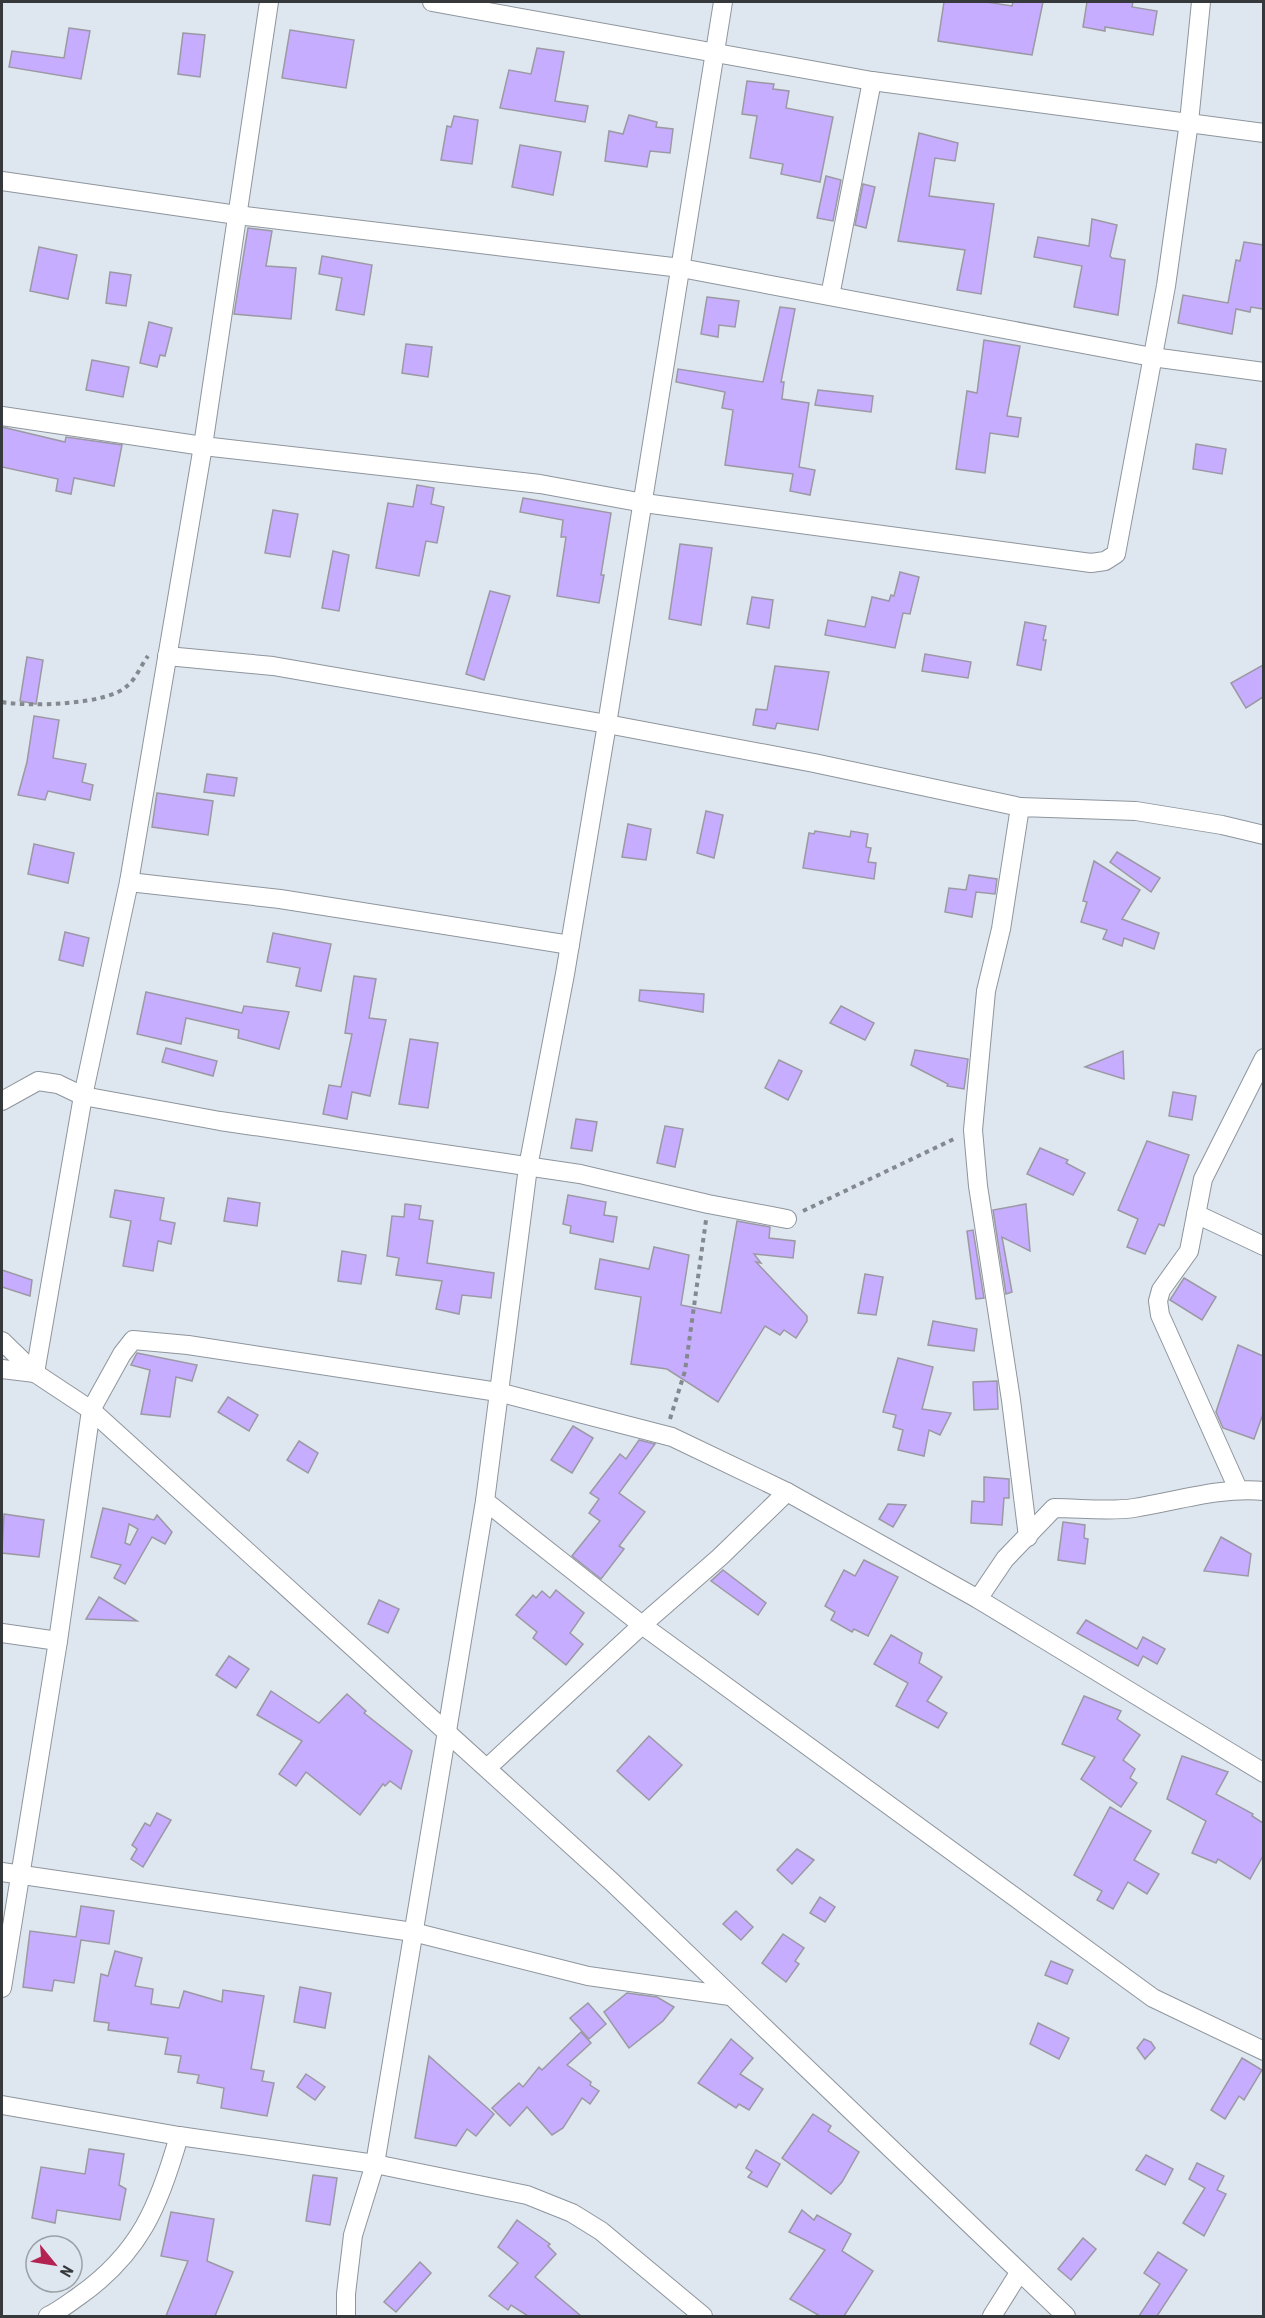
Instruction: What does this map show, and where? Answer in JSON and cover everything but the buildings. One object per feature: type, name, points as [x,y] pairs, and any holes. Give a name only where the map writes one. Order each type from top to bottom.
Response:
[{"type":"street","points":[[35,1373],[83,1096],[129,882],[203,446],[268,2]]},
{"type":"street","points":[[432,2],[872,81],[1263,133]]},
{"type":"street","points":[[346,2316],[353,2235],[375,2164],[485,1501],[528,1167],[570,945],[644,503],[723,2]]},
{"type":"street","points":[[2,416],[203,446],[540,484],[644,503],[1090,563],[1105,561],[1116,554],[1166,286],[1189,122],[1201,2]]},
{"type":"street","points":[[830,296],[872,81]]},
{"type":"street","points":[[2,181],[237,215],[681,268],[1152,357],[1263,372]]},
{"type":"street","points":[[167,656],[273,666],[607,724],[814,763],[1020,807],[1136,811],[1222,825],[1263,835]]},
{"type":"street","points":[[1020,807],[1001,929],[986,991],[973,1130],[978,1186],[1011,1400],[1028,1537]]},
{"type":"street","points":[[129,882],[280,899],[570,945]]},
{"type":"street","points":[[1238,1489],[1160,1316],[1158,1301],[1166,1282],[1189,1251],[1203,1179],[1263,1058]]},
{"type":"street","points":[[2,1101],[38,1081],[58,1084],[83,1096],[220,1121],[580,1174],[708,1204],[787,1219]]},
{"type":"street","points":[[1196,1214],[1263,1246]]},
{"type":"street","points":[[2,1988],[11,1873],[58,1641],[91,1410],[122,1354],[133,1340],[498,1392],[666,1435],[787,1492],[978,1599],[1263,1773]]},
{"type":"street","points":[[2,1341],[35,1373],[91,1410],[487,1767],[1066,2316]]},
{"type":"street","points":[[2,1369],[35,1373]]},
{"type":"street","points":[[978,1599],[1005,1559],[1054,1508],[1131,1509],[1238,1489],[1263,1491]]},
{"type":"street","points":[[487,1767],[642,1625],[712,1565],[787,1492]]},
{"type":"street","points":[[485,1501],[642,1625],[1153,1998],[1263,2051]]},
{"type":"street","points":[[2,1633],[58,1641]]},
{"type":"street","points":[[11,1873],[413,1932],[588,1976],[730,1996]]},
{"type":"street","points":[[2,2105],[179,2136],[375,2164],[527,2195],[572,2213],[609,2238],[702,2316]]},
{"type":"street","points":[[48,2316],[104,2278],[141,2235],[166,2182],[179,2136]]},
{"type":"street","points":[[992,2316],[1019,2273]]},
{"type":"path","points":[[2,702],[27,704],[89,702],[113,695],[128,686],[148,655]]},
{"type":"path","points":[[787,1219],[973,1130]]},
{"type":"path","points":[[666,1435],[685,1371],[708,1204]]}]
